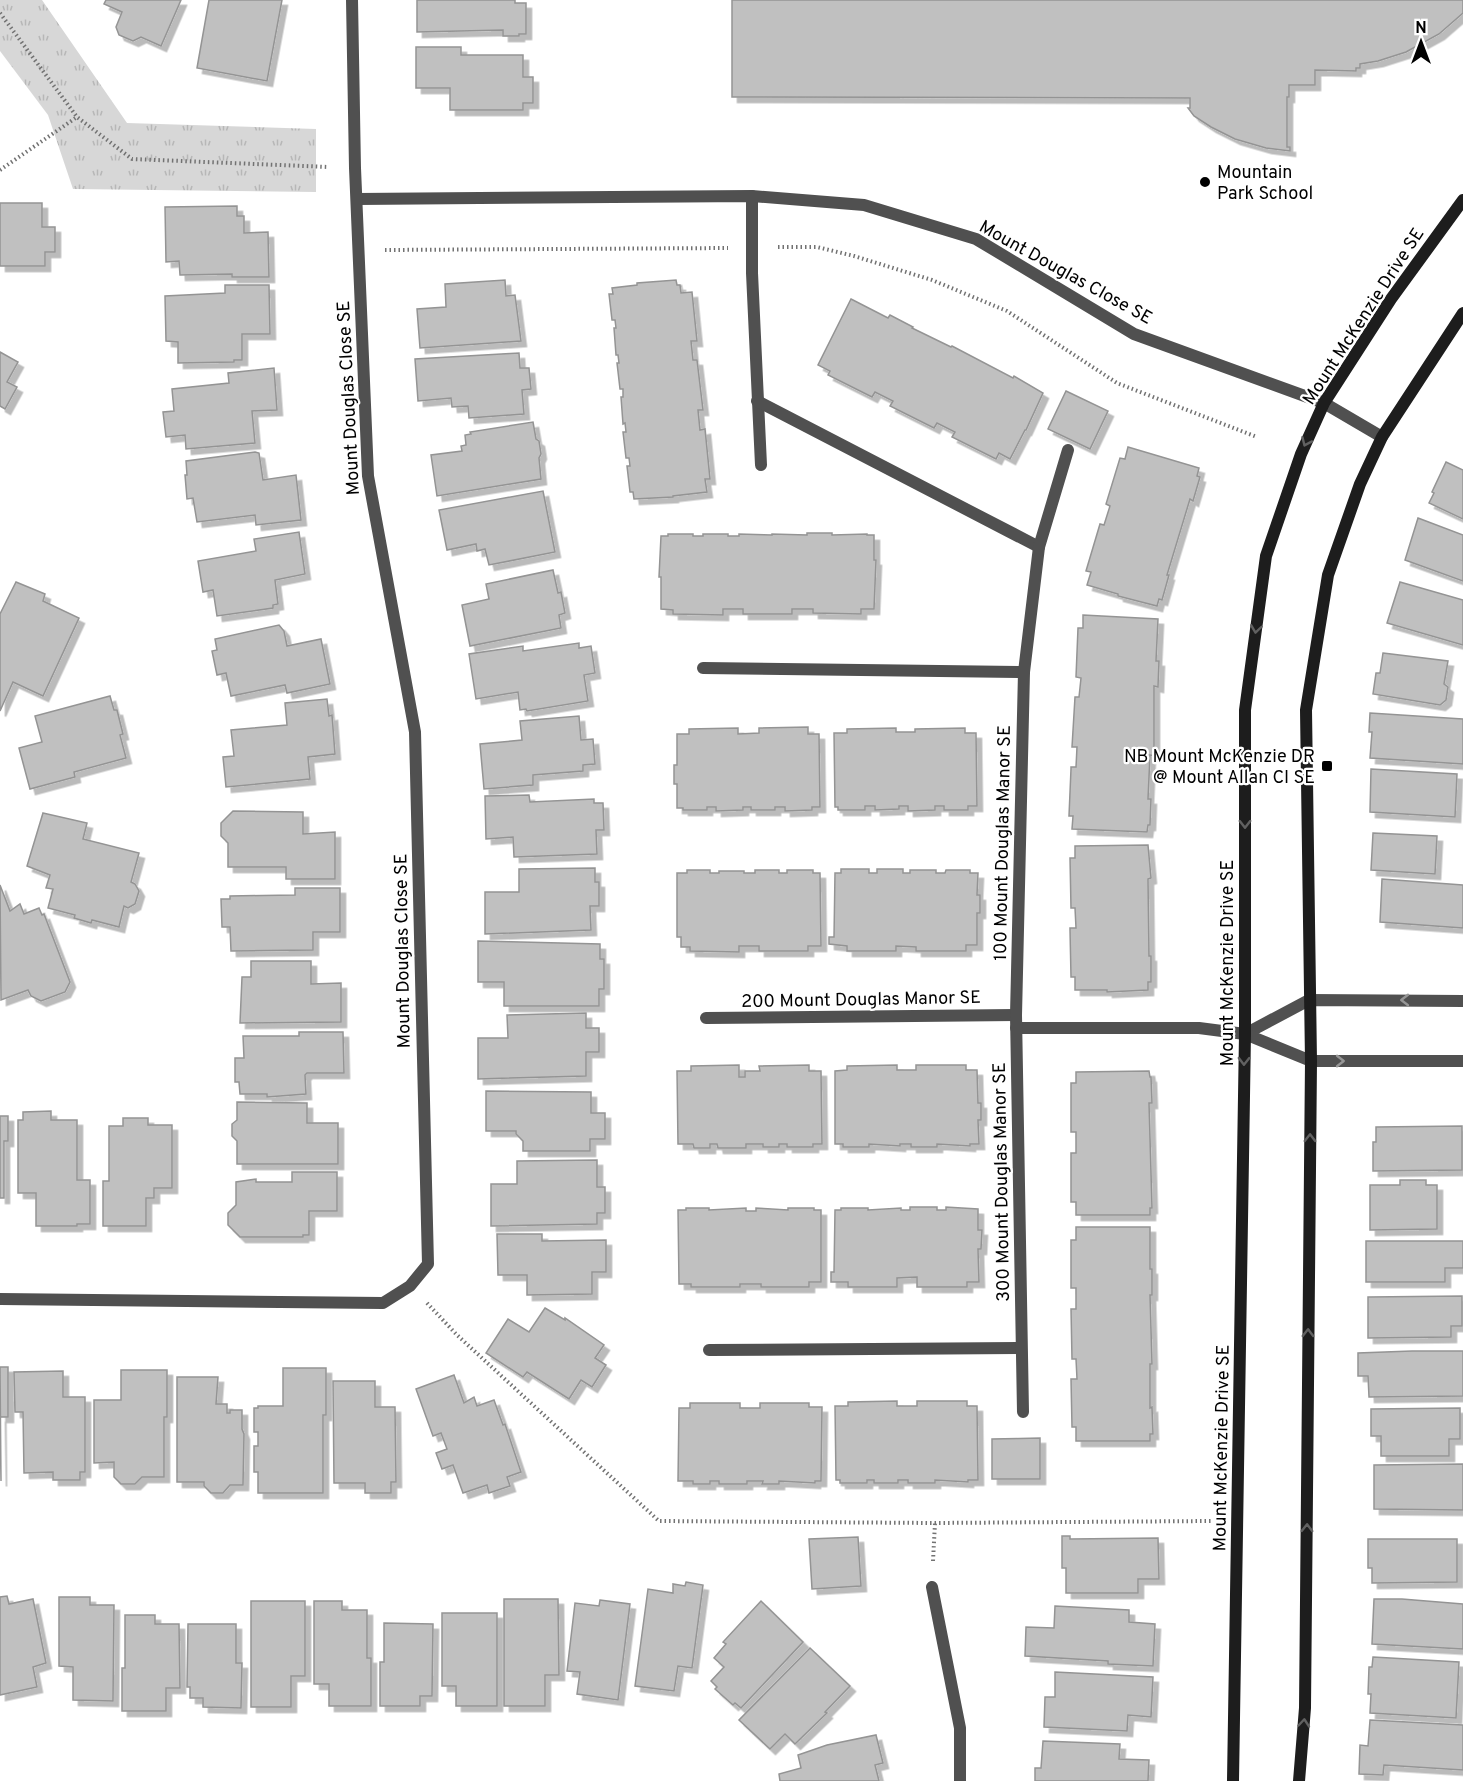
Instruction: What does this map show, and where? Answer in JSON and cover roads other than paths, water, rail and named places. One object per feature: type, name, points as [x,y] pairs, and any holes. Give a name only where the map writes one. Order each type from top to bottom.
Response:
[{"type":"street","name":"Mount Douglas Close SE","points":[[0,1299],[383,1303],[410,1286],[428,1264],[415,732],[368,476],[355,168],[352,0]]},
{"type":"street","name":"Mount Douglas Close SE","points":[[357,199],[752,196],[864,205],[976,239],[1134,334],[1324,403],[1382,437]]},
{"type":"street","points":[[752,196],[752,273],[761,465]]},
{"type":"street","name":"Mount McKenzie Drive SE","points":[[1233,1781],[1245,1034],[1245,710],[1266,556],[1301,454],[1324,403],[1391,299],[1463,200]]},
{"type":"street","points":[[1299,1781],[1305,1708],[1311,1061],[1306,710],[1328,575],[1360,484],[1382,437],[1463,313]]},
{"type":"street","points":[[757,401],[1039,548]]},
{"type":"street","name":"100 Mount Douglas Manor SE","points":[[1016,1015],[1024,672],[1039,548],[1068,450]]},
{"type":"street","points":[[704,668],[1024,672]]},
{"type":"street","points":[[1245,1034],[1309,1000],[1463,1001]]},
{"type":"street","name":"200 Mount Douglas Manor SE","points":[[706,1018],[1016,1015]]},
{"type":"street","name":"300 Mount Douglas Manor SE","points":[[1016,1015],[1023,1412]]},
{"type":"street","points":[[1016,1028],[1199,1028],[1245,1034],[1311,1061],[1463,1061]]},
{"type":"street","points":[[709,1350],[1022,1348]]},
{"type":"street","points":[[932,1587],[960,1728],[960,1781]]},
{"type":"place","name":"Mountain Park School","points":[[1205,182]]},
{"type":"place","name":"NB Mount McKenzie DR @ Mount Allan CI SE","points":[[1327,766]]}]
